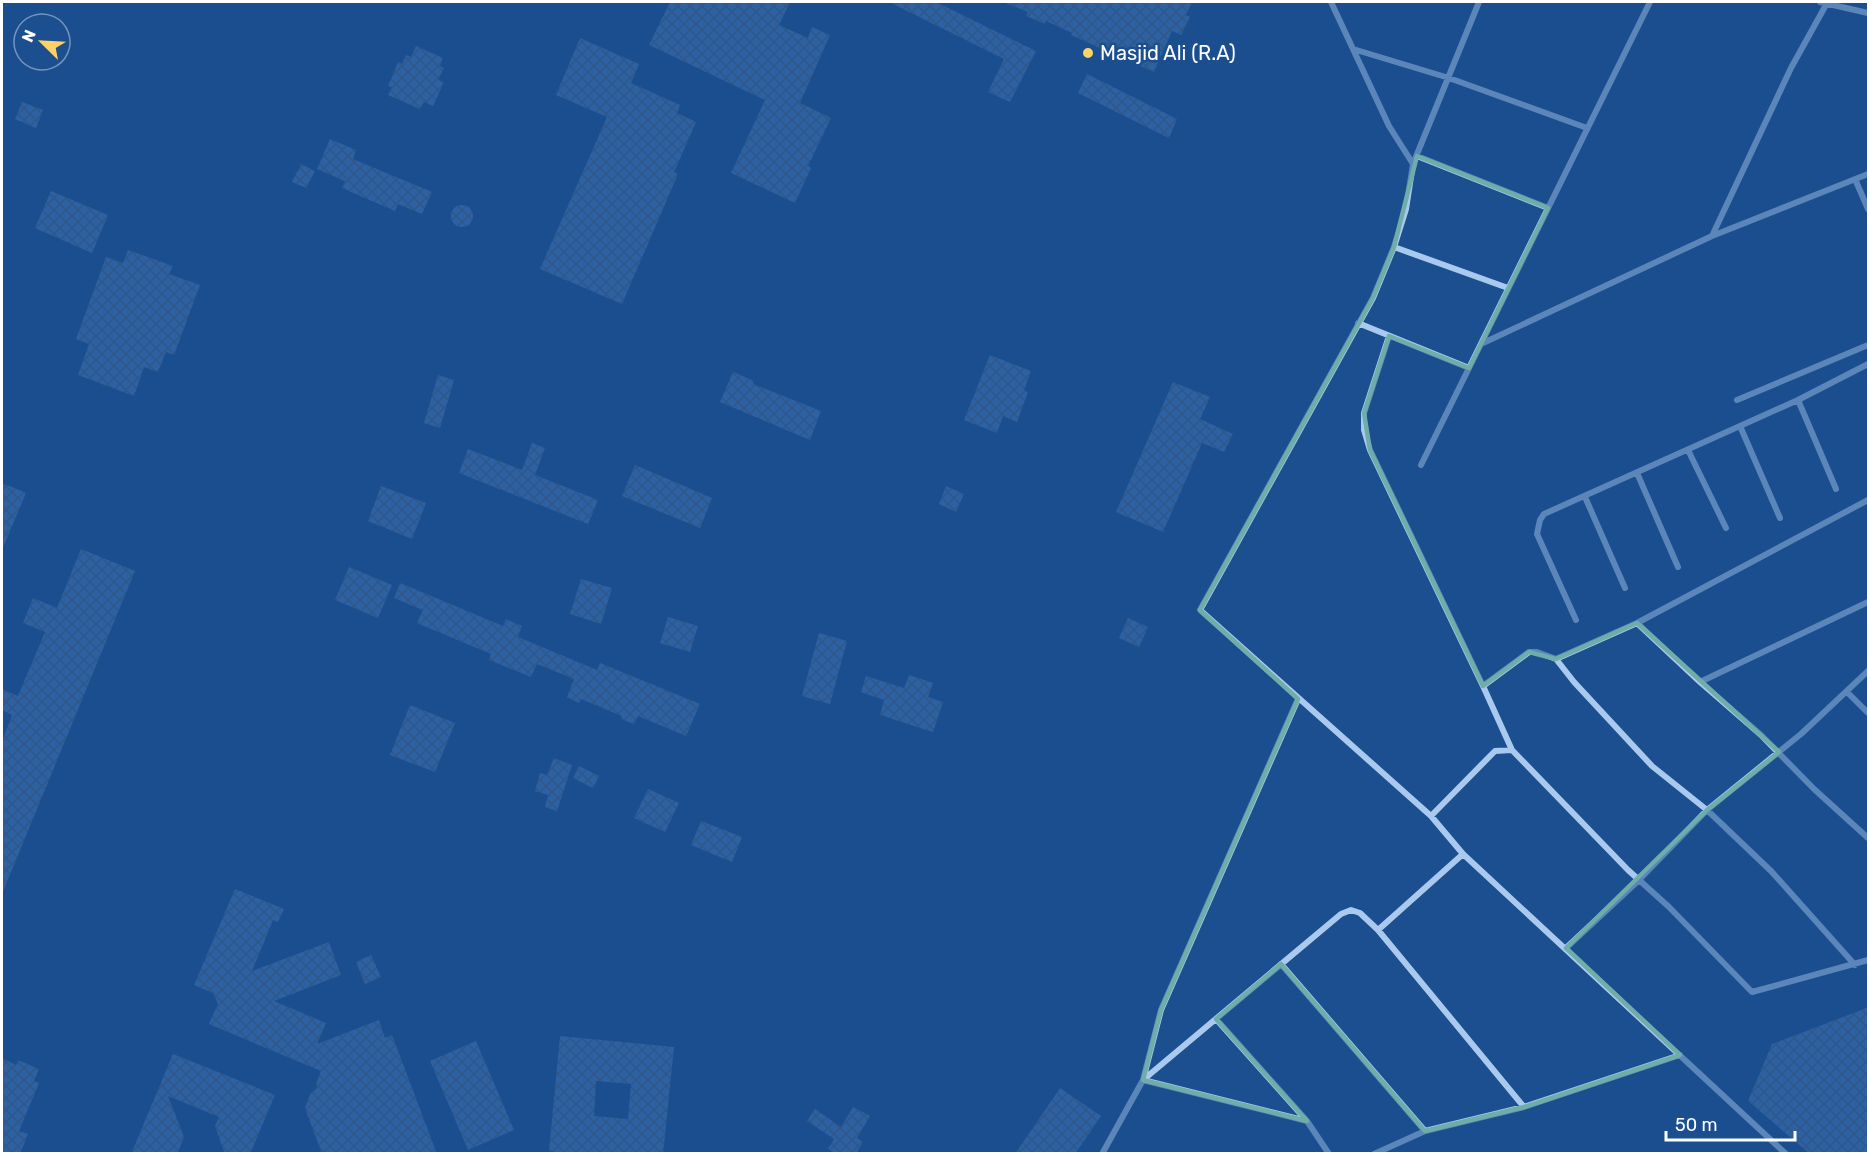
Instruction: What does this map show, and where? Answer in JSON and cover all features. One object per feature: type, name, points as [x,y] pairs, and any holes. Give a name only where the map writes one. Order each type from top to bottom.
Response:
[{"type":"street","points":[[1331,2],[1389,126],[1413,164]]},
{"type":"street","points":[[1479,2],[1413,164],[1406,209],[1394,247],[1372,298],[1200,610],[1431,816],[1463,854],[1785,1154]]},
{"type":"street","points":[[1421,465],[1650,2]]},
{"type":"street","points":[[1712,236],[1823,2],[1869,13]]},
{"type":"street","points":[[1353,49],[1449,78],[1587,128]]},
{"type":"street","points":[[1417,156],[1548,208]]},
{"type":"street","points":[[1480,344],[1712,236],[1869,174]]},
{"type":"street","points":[[1855,179],[1869,209]]},
{"type":"street","points":[[1394,247],[1508,288]]},
{"type":"street","points":[[1358,323],[1468,368]]},
{"type":"street","points":[[1389,336],[1364,413],[1364,430],[1370,450],[1512,750],[1752,992],[1869,960]]},
{"type":"street","points":[[1737,400],[1869,345]]},
{"type":"street","points":[[1576,620],[1537,534],[1544,514],[1798,400],[1869,364]]},
{"type":"street","points":[[1798,400],[1836,489]]},
{"type":"street","points":[[1740,426],[1780,518]]},
{"type":"street","points":[[1688,450],[1726,528]]},
{"type":"street","points":[[1636,473],[1678,567]]},
{"type":"street","points":[[1585,497],[1625,588]]},
{"type":"street","points":[[1556,659],[1636,622],[1869,500]]},
{"type":"street","points":[[1700,682],[1869,602]]},
{"type":"street","points":[[1636,622],[1779,752],[1814,789],[1869,838]]},
{"type":"street","points":[[1483,686],[1529,652],[1537,652],[1556,659],[1574,682],[1652,765],[1707,810],[1771,871],[1855,965]]},
{"type":"street","points":[[1566,948],[1639,880],[1707,810],[1801,734],[1869,671]]},
{"type":"street","points":[[1847,692],[1869,713]]},
{"type":"street","points":[[1102,1154],[1143,1080],[1161,1010],[1298,699]]},
{"type":"street","points":[[1431,816],[1495,751],[1512,750]]},
{"type":"street","points":[[1378,930],[1463,854]]},
{"type":"street","points":[[1143,1080],[1341,914],[1351,910],[1360,913],[1378,930],[1524,1107]]},
{"type":"street","points":[[1281,964],[1425,1131]]},
{"type":"street","points":[[1216,1019],[1307,1121],[1329,1154]]},
{"type":"street","points":[[1374,1154],[1425,1131],[1524,1107],[1680,1055]]},
{"type":"street","points":[[1143,1080],[1307,1121]]},
{"type":"highlighted area","points":[[1417,156],[1548,208],[1469,368],[1389,336],[1364,413],[1370,450],[1483,686],[1529,652],[1556,659],[1637,623],[1779,752],[1707,810],[1566,948],[1680,1055],[1524,1107],[1425,1131],[1281,964],[1216,1019],[1307,1121],[1143,1080],[1161,1010],[1298,699],[1200,610],[1373,298],[1394,247]]},
{"type":"building","points":[[670,2],[790,2],[779,25],[808,38],[812,27],[830,35],[800,103],[831,118],[808,166],[811,168],[795,203],[731,173],[765,100],[649,45]]},
{"type":"building","points":[[889,2],[936,2],[1036,51],[1010,102],[988,92],[1004,59]]},
{"type":"building","points":[[1003,2],[1192,2],[1186,15],[1190,17],[1181,35],[1172,31],[1154,72],[1071,35],[1072,33],[1046,21],[1045,24],[1026,16],[1028,12]]},
{"type":"building","points":[[580,38],[639,64],[631,83],[680,105],[677,113],[696,122],[674,172],[678,174],[622,304],[540,269],[607,117],[556,95]]},
{"type":"building","points":[[416,46],[443,58],[440,66],[444,68],[438,80],[444,82],[433,106],[424,102],[420,109],[388,95],[392,87],[388,86],[398,62],[402,64],[406,55],[411,57]]},
{"type":"building","points":[[1087,74],[1177,119],[1169,138],[1078,93]]},
{"type":"building","points":[[22,102],[43,110],[36,128],[15,119]]},
{"type":"building","points":[[330,139],[356,150],[353,159],[432,192],[422,214],[398,204],[395,211],[342,188],[345,181],[317,169]]},
{"type":"building","points":[[301,164],[315,171],[306,188],[292,182]]},
{"type":"building","points":[[51,191],[108,215],[92,253],[35,228]]},
{"type":"building","points":[[462,205],[470,208],[473,216],[470,224],[462,227],[454,224],[451,216],[454,208]]},
{"type":"building","points":[[128,250],[173,266],[169,274],[200,285],[174,355],[166,352],[158,372],[144,367],[134,396],[78,375],[89,344],[76,339],[106,257],[123,263]]},
{"type":"building","points":[[990,355],[1031,371],[1024,390],[1028,392],[1017,422],[1003,416],[997,433],[964,420]]},
{"type":"building","points":[[733,372],[754,381],[753,384],[821,411],[810,440],[720,402]]},
{"type":"building","points":[[438,375],[454,380],[440,428],[424,423]]},
{"type":"building","points":[[1173,382],[1210,397],[1200,419],[1233,434],[1224,452],[1202,443],[1163,532],[1116,512]]},
{"type":"building","points":[[532,443],[545,448],[535,475],[598,500],[588,524],[459,473],[468,449],[522,470]]},
{"type":"building","points":[[635,465],[712,498],[700,528],[622,496]]},
{"type":"building","points":[[2,483],[26,493],[2,550]]},
{"type":"building","points":[[381,486],[426,503],[412,539],[368,521]]},
{"type":"building","points":[[946,486],[964,494],[956,512],[939,504]]},
{"type":"building","points":[[81,549],[135,571],[2,894],[2,741],[12,715],[2,710],[2,689],[18,696],[45,632],[23,623],[33,598],[57,608]]},
{"type":"building","points":[[349,567],[392,585],[378,618],[335,600]]},
{"type":"building","points":[[581,579],[612,588],[601,624],[570,614]]},
{"type":"building","points":[[400,583],[503,626],[506,619],[522,626],[518,637],[597,670],[600,663],[700,704],[686,736],[638,716],[634,724],[621,719],[622,716],[581,699],[579,703],[567,697],[574,679],[537,664],[531,677],[489,660],[491,654],[417,623],[423,610],[394,598]]},
{"type":"building","points":[[668,617],[698,626],[690,652],[660,643]]},
{"type":"building","points":[[1128,618],[1148,627],[1139,647],[1119,638]]},
{"type":"building","points":[[819,633],[847,641],[830,704],[802,696]]},
{"type":"building","points":[[909,675],[933,683],[928,697],[943,702],[933,732],[880,715],[884,700],[861,692],[866,676],[904,688]]},
{"type":"building","points":[[410,705],[455,723],[435,772],[390,755]]},
{"type":"building","points":[[554,758],[572,765],[557,811],[545,807],[548,795],[535,791],[540,773],[547,775]]},
{"type":"building","points":[[579,766],[599,776],[593,788],[573,778]]},
{"type":"building","points":[[648,789],[679,803],[665,832],[634,818]]},
{"type":"building","points":[[701,821],[742,837],[732,862],[691,845]]},
{"type":"building","points":[[235,889],[284,909],[278,922],[273,920],[252,971],[329,942],[341,975],[274,1001],[326,1023],[317,1044],[379,1020],[385,1038],[392,1035],[437,1154],[322,1154],[305,1108],[310,1094],[317,1088],[316,1084],[321,1071],[209,1024],[218,1004],[213,993],[194,985]]},
{"type":"building","points":[[371,955],[381,977],[365,984],[356,962]]},
{"type":"building","points":[[1869,1007],[1869,1154],[1810,1154],[1748,1101],[1772,1044]]},
{"type":"building","points":[[560,1036],[674,1047],[663,1154],[571,1154],[549,1151]],"holes":[[[596,1081],[631,1084],[628,1119],[594,1116]]]},
{"type":"building","points":[[476,1041],[514,1130],[468,1150],[430,1061]]},
{"type":"building","points":[[173,1054],[275,1095],[250,1154],[225,1154],[215,1126],[219,1117],[168,1096],[184,1137],[177,1154],[131,1154]]},
{"type":"building","points":[[2,1058],[16,1065],[18,1060],[39,1069],[34,1081],[39,1083],[19,1131],[28,1134],[20,1154],[2,1154]]},
{"type":"building","points":[[1060,1088],[1101,1116],[1075,1154],[1015,1154]]},
{"type":"building","points":[[853,1107],[870,1116],[857,1138],[863,1142],[856,1154],[836,1154],[828,1149],[834,1139],[807,1121],[815,1109],[841,1127]]},
{"type":"place","name":"Masjid Ali (R.A)","points":[[1088,53]]}]
